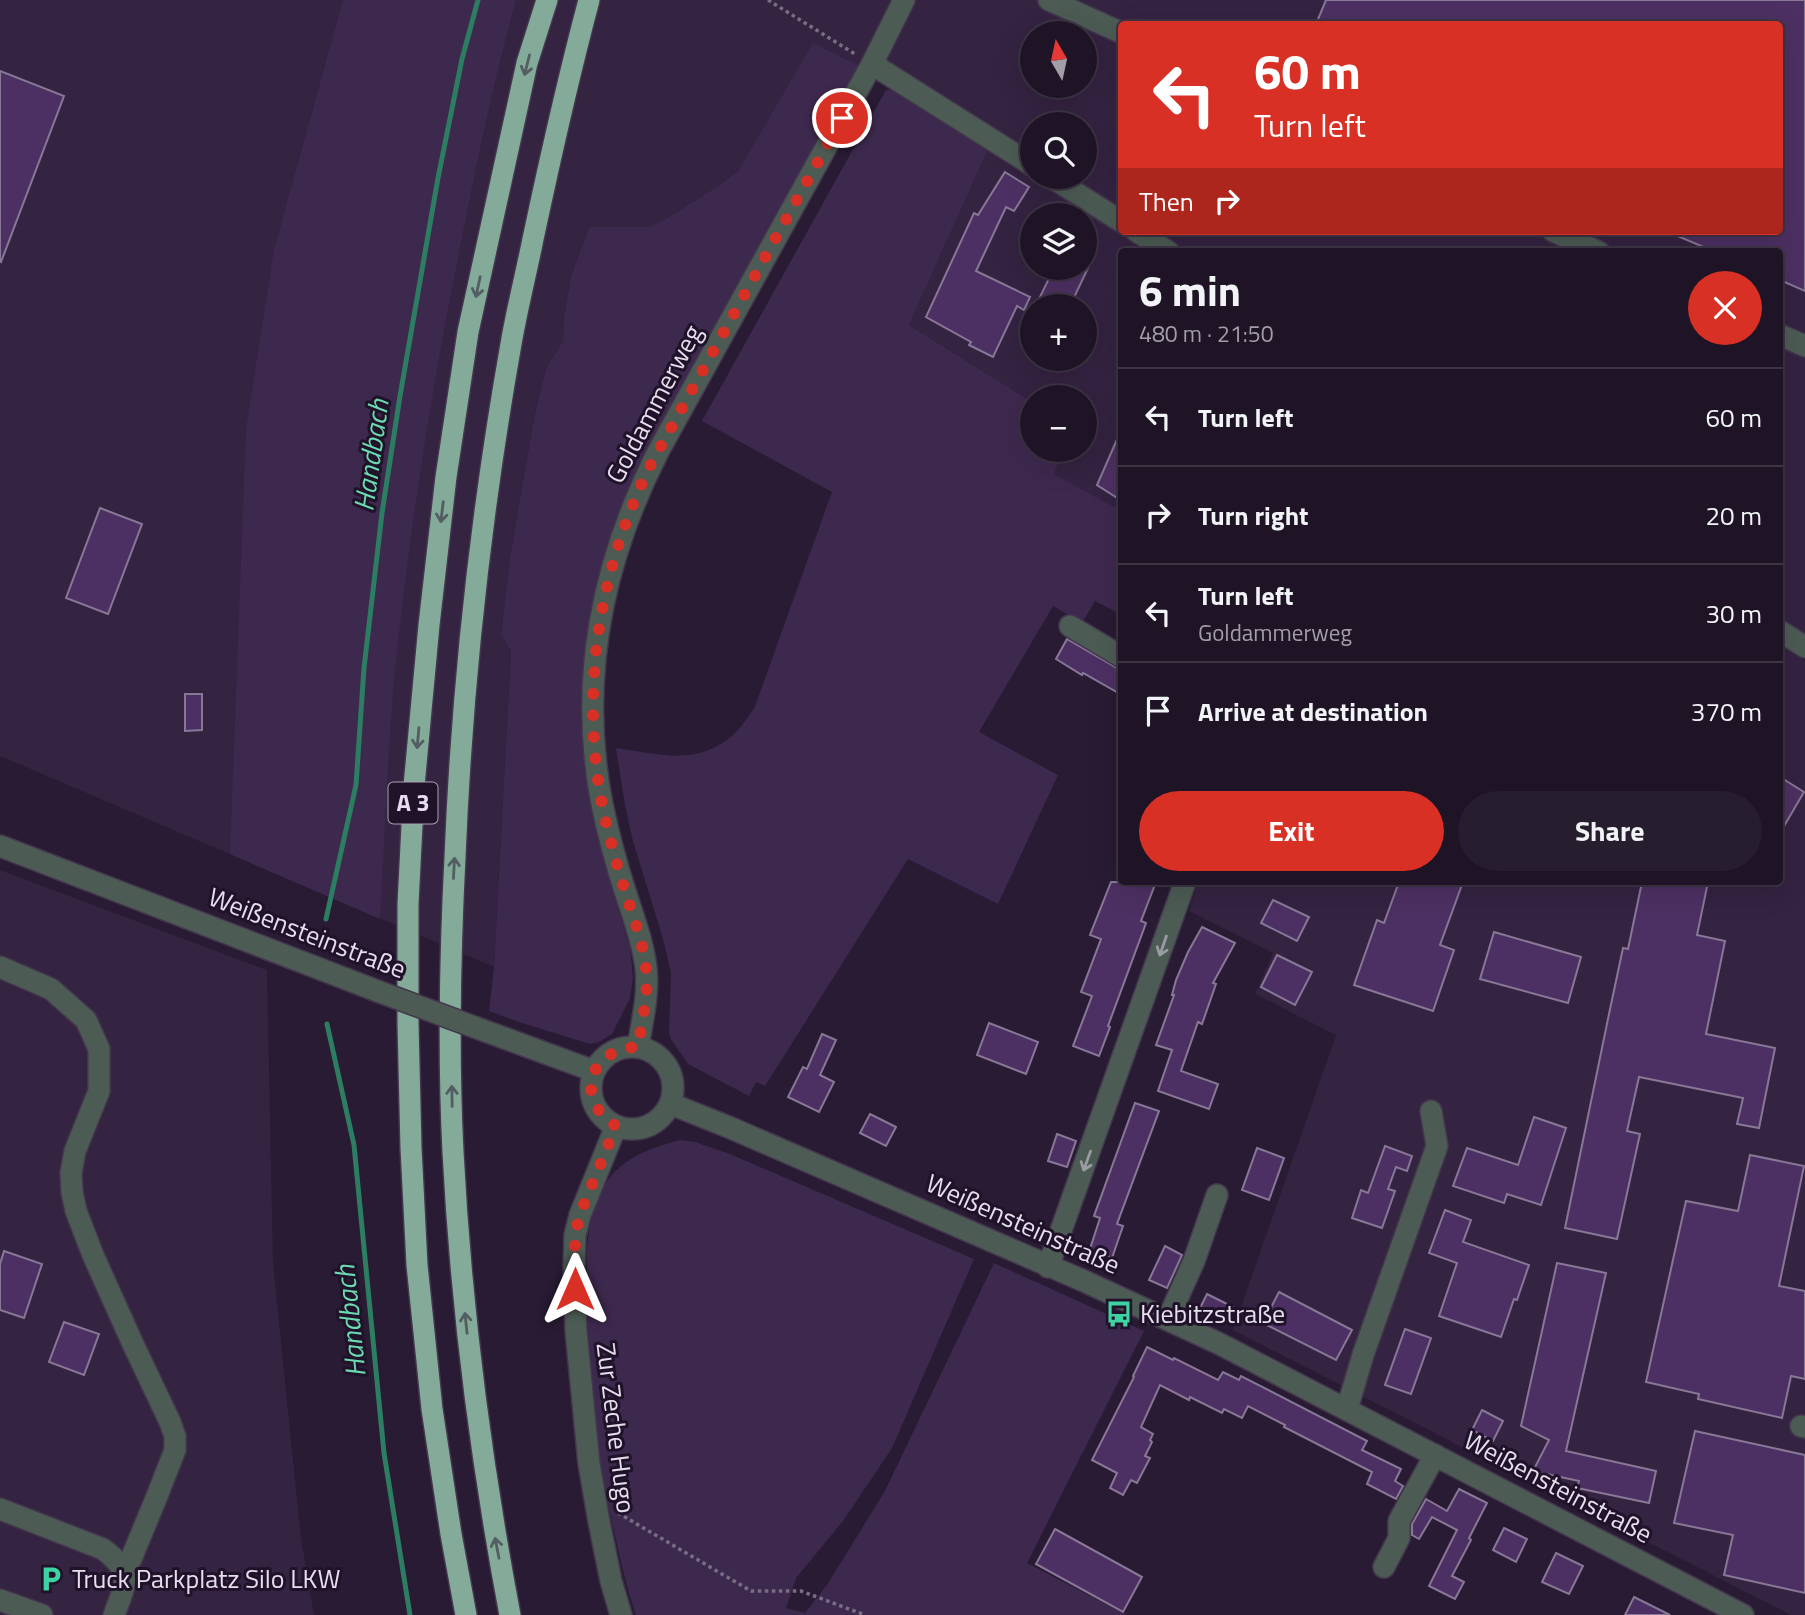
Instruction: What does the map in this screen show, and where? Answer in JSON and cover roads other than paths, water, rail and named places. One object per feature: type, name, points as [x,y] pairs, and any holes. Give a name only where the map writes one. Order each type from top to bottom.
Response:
[{"type":"highway","name":"A 3","points":[[466,1615],[432,1409],[417,1265],[409,1079],[408,891],[414,786],[429,625],[446,477],[466,345],[527,63],[547,0]]},
{"type":"highway","name":"A 3","points":[[510,1615],[493,1528],[475,1402],[460,1263],[453,1149],[450,993],[458,787],[472,616],[488,488],[512,341],[569,75],[589,0]]},
{"type":"street","name":"Goldammerweg","points":[[638,1047],[646,991],[646,969],[603,806],[593,736],[597,645],[607,584],[627,519],[649,469],[872,64],[904,0]]},
{"type":"street","points":[[1049,0],[1118,31]]},
{"type":"street","points":[[872,64],[1020,157]]},
{"type":"street","points":[[1070,189],[1118,219]]},
{"type":"street","points":[[1142,235],[1163,248]]},
{"type":"street","points":[[1562,235],[1590,248]]},
{"type":"street","points":[[1783,336],[1805,346]]},
{"type":"street","points":[[1070,626],[1118,655]]},
{"type":"street","points":[[1783,633],[1805,647]]},
{"type":"street","name":"Weißensteinstraße","points":[[0,846],[594,1071]]},
{"type":"street","points":[[1048,1267],[1184,885]]},
{"type":"street","points":[[0,967],[51,989],[86,1020],[99,1049],[99,1091],[75,1151],[71,1173],[74,1202],[93,1255],[175,1436],[175,1450],[158,1496],[131,1559],[122,1567]]},
{"type":"street","points":[[625,1047],[638,1047],[650,1051],[668,1067],[674,1092],[664,1115],[642,1129],[629,1129],[616,1126],[597,1110],[591,1084],[594,1071],[612,1052],[625,1047]]},
{"type":"street","name":"Weißensteinstraße","points":[[671,1104],[850,1179],[1168,1319],[1743,1615]]},
{"type":"street","points":[[1347,1409],[1363,1355],[1437,1146],[1431,1111]]},
{"type":"street","name":"Zur Zeche Hugo","points":[[616,1126],[580,1214],[575,1235],[574,1267],[576,1331],[589,1464],[611,1581],[621,1615]]},
{"type":"street","points":[[1168,1319],[1194,1261],[1217,1195]]},
{"type":"street","points":[[1384,1567],[1399,1538],[1399,1521],[1435,1455]]},
{"type":"street","points":[[0,1509],[103,1549],[115,1559],[122,1567],[125,1577],[114,1615]]},
{"type":"street","points":[[0,1600],[42,1615]]},
{"type":"waterway","name":"Handbach","points":[[326,919],[356,785],[364,668],[382,513],[400,396],[438,178],[462,59],[478,0]]},
{"type":"waterway","name":"Handbach","points":[[327,1024],[354,1145],[384,1453],[410,1615]]},
{"type":"place","name":"Kiebitzstraße","points":[[1119,1314]]},
{"type":"place","name":"Truck Parkplatz Silo LKW","points":[[51,1579]]}]
